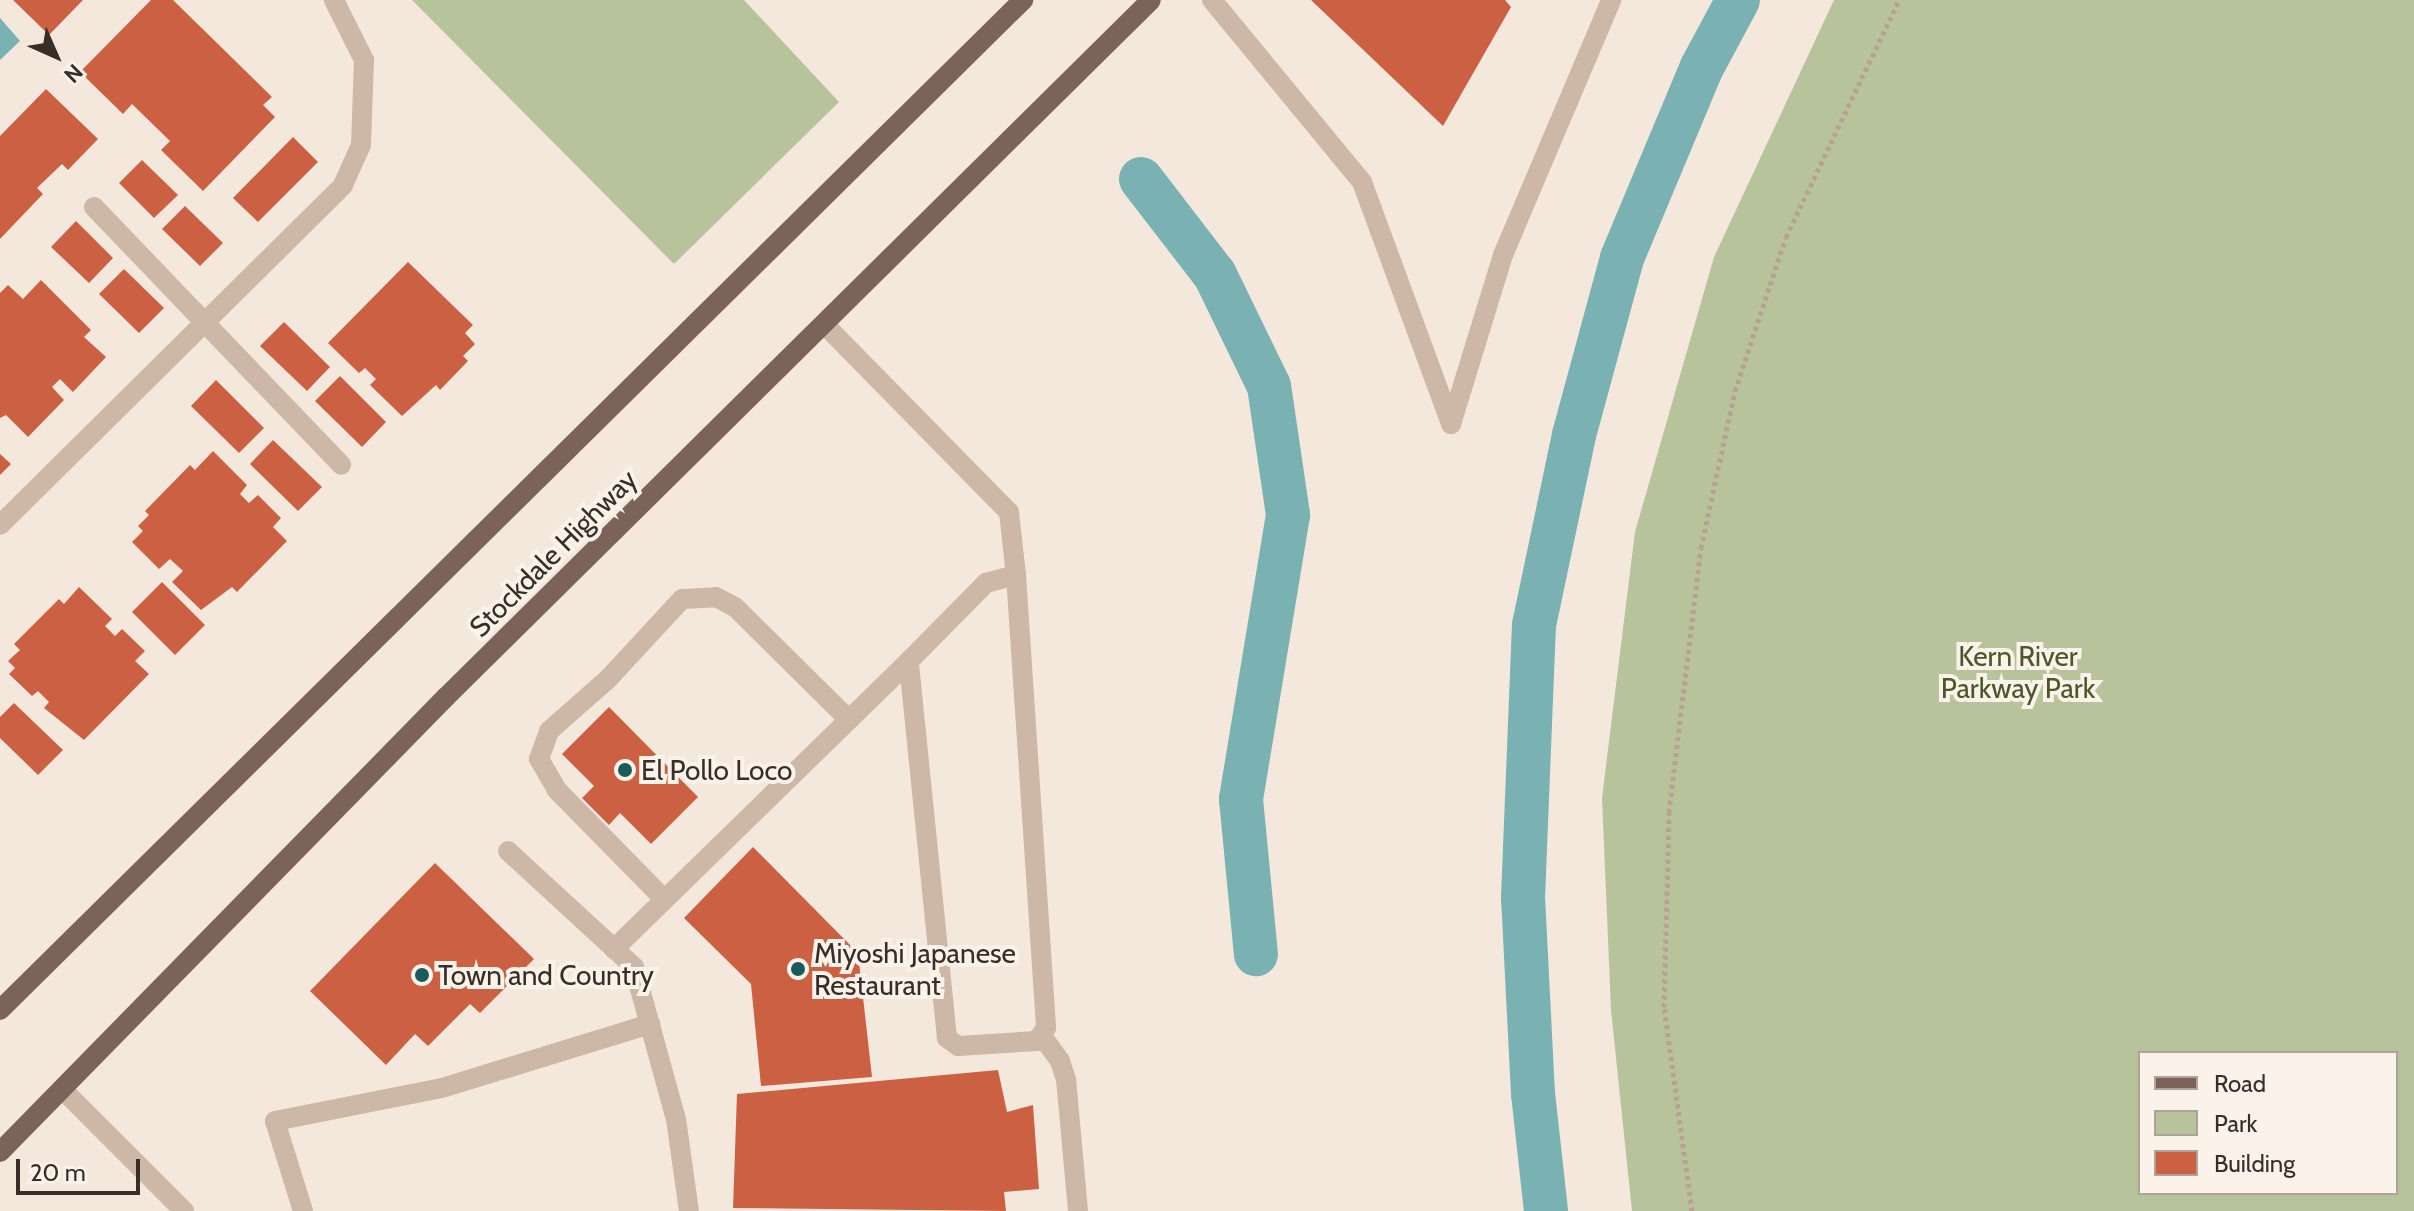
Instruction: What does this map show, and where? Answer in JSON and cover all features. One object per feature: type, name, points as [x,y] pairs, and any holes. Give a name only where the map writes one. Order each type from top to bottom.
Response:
[{"type":"main road","points":[[0,1010],[1023,0]]},
{"type":"main road","name":"Stockdale Highway","points":[[0,1152],[1151,0]]},
{"type":"lane","points":[[0,525],[343,185],[361,145],[364,60],[334,0]]},
{"type":"lane","points":[[1212,0],[1362,182],[1451,424],[1503,255],[1611,0]]},
{"type":"lane","points":[[94,207],[341,465]]},
{"type":"lane","points":[[824,324],[1009,512],[1016,575],[1046,1028],[1037,1041],[958,1046],[947,1038],[909,661]]},
{"type":"lane","points":[[614,949],[986,583],[1016,575]]},
{"type":"lane","points":[[664,899],[557,790],[539,759],[549,731],[608,679],[682,599],[706,595],[735,607],[848,719]]},
{"type":"lane","points":[[508,851],[634,967],[676,1119],[689,1211]]},
{"type":"lane","points":[[303,1211],[275,1121],[442,1088],[650,1024]]},
{"type":"lane","points":[[1042,1036],[1060,1061],[1066,1079],[1078,1211]]},
{"type":"lane","points":[[62,1089],[184,1211]]},
{"type":"path","points":[[1692,1211],[1664,1007],[1669,812],[1701,548],[1735,391],[1786,237],[1899,0]]},
{"type":"green space","points":[[412,0],[744,0],[839,102],[674,264]]},
{"type":"green space","name":"Kern River Parkway Park","points":[[1834,0],[2414,0],[2414,1211],[1632,1211],[1611,1010],[1602,798],[1635,532],[1714,257]]},
{"type":"water","points":[[0,18],[20,41],[0,60]]},
{"type":"building","points":[[13,0],[83,0],[49,35]]},
{"type":"building","points":[[151,0],[173,0],[272,97],[263,105],[275,117],[203,191],[161,150],[170,141],[132,104],[123,114],[80,72]]},
{"type":"building","points":[[1311,0],[1505,0],[1511,7],[1443,126]]},
{"type":"building","points":[[46,89],[98,139],[68,170],[62,164],[37,188],[43,194],[0,239],[0,136]]},
{"type":"building","points":[[293,137],[318,162],[258,222],[233,198]]},
{"type":"building","points":[[142,160],[178,195],[154,218],[119,183]]},
{"type":"building","points":[[185,206],[223,243],[200,266],[162,229]]},
{"type":"building","points":[[76,221],[113,258],[89,283],[51,247]]},
{"type":"building","points":[[408,262],[473,325],[465,333],[475,344],[463,356],[468,361],[440,390],[436,385],[402,416],[370,385],[376,379],[365,368],[359,373],[328,343]]},
{"type":"building","points":[[124,269],[164,308],[139,333],[99,294]]},
{"type":"building","points":[[41,280],[91,330],[84,337],[106,357],[73,392],[60,379],[52,387],[64,400],[28,437],[6,415],[0,418],[0,293],[8,285],[23,299]]},
{"type":"building","points":[[284,322],[330,367],[307,391],[260,346]]},
{"type":"building","points":[[340,376],[386,422],[362,447],[315,401]]},
{"type":"building","points":[[216,380],[264,428],[239,453],[191,406]]},
{"type":"building","points":[[273,440],[322,487],[298,511],[250,464]]},
{"type":"building","points":[[213,451],[247,485],[240,494],[249,503],[258,495],[281,518],[273,527],[287,541],[237,592],[232,587],[201,610],[172,582],[183,571],[170,559],[159,569],[132,542],[143,531],[138,526],[149,515],[145,511],[190,465],[195,470]]},
{"type":"building","points":[[0,454],[11,464],[0,475]]},
{"type":"building","points":[[162,582],[205,625],[175,655],[132,612]]},
{"type":"building","points":[[79,587],[112,619],[105,626],[115,636],[122,629],[145,651],[135,661],[149,674],[84,740],[44,708],[49,702],[38,691],[32,696],[9,674],[15,668],[8,661],[20,650],[14,644],[59,599],[64,604]]},
{"type":"building","points":[[14,703],[63,750],[38,775],[0,738],[0,717]]},
{"type":"building","name":"El Pollo Loco","points":[[609,707],[698,797],[651,844],[620,813],[609,825],[582,798],[594,786],[562,754]]},
{"type":"building","name":"Miyoshi Japanese Restaurant","points":[[753,847],[858,953],[872,1077],[761,1086],[751,984],[684,918]]},
{"type":"building","name":"Town and Country","points":[[435,863],[534,959],[480,1013],[470,1004],[428,1046],[415,1034],[386,1065],[310,991]]},
{"type":"building","points":[[998,1070],[1007,1112],[1033,1105],[1039,1189],[1004,1192],[1006,1211],[733,1208],[737,1094]]},
{"type":"waterway","points":[[1546,1211],[1533,1094],[1523,898],[1534,625],[1574,435],[1622,258],[1702,67],[1738,0]]},
{"type":"waterway","points":[[1141,179],[1215,275],[1269,386],[1288,515],[1241,799],[1256,954]]},
{"type":"place","name":"El Pollo Loco","points":[[625,770]]},
{"type":"place","name":"Miyoshi Japanese Restaurant","points":[[798,969]]},
{"type":"place","name":"Town and Country","points":[[422,975]]}]
